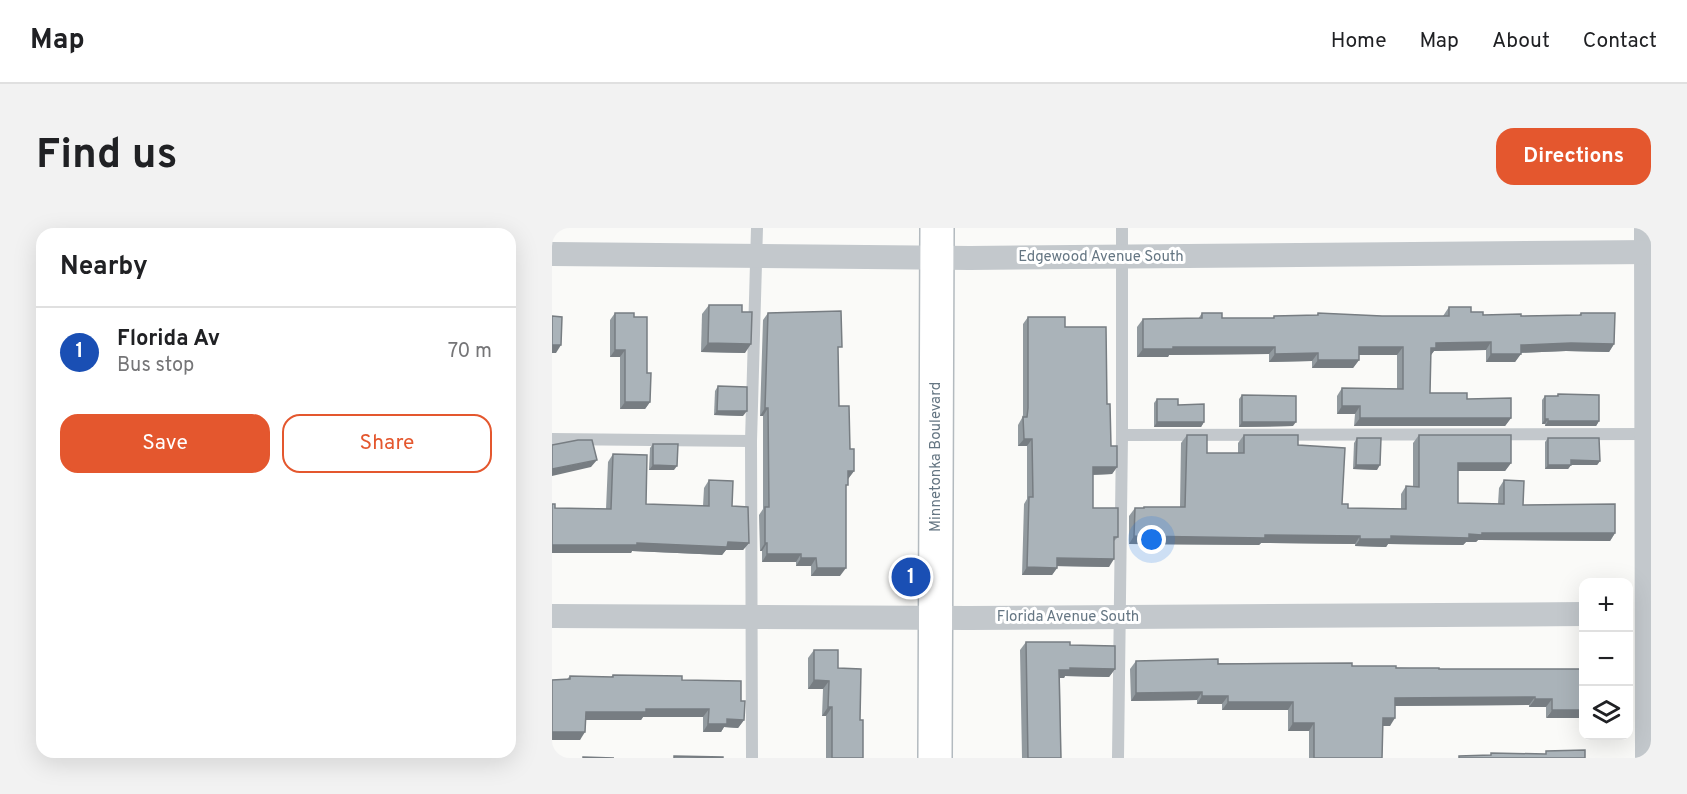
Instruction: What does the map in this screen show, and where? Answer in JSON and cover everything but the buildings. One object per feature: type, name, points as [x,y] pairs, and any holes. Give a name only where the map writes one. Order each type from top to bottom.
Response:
[{"type":"main road","name":"Minnetonka Boulevard","points":[[935,758],[937,243]]},
{"type":"street","points":[[1646,228],[1649,434],[1642,614],[1647,758]]},
{"type":"street","name":"Edgewood Avenue South","points":[[552,254],[756,255],[937,243],[1122,256],[1648,253]]},
{"type":"street","name":"Florida Avenue South","points":[[552,616],[936,618],[1579,615]]},
{"type":"lane","points":[[752,758],[751,441],[757,228]]},
{"type":"lane","points":[[1118,758],[1122,228]]},
{"type":"lane","points":[[1122,435],[1649,434]]},
{"type":"lane","points":[[552,439],[751,441]]},
{"type":"place","name":"Florida Av","points":[[911,577]]}]
